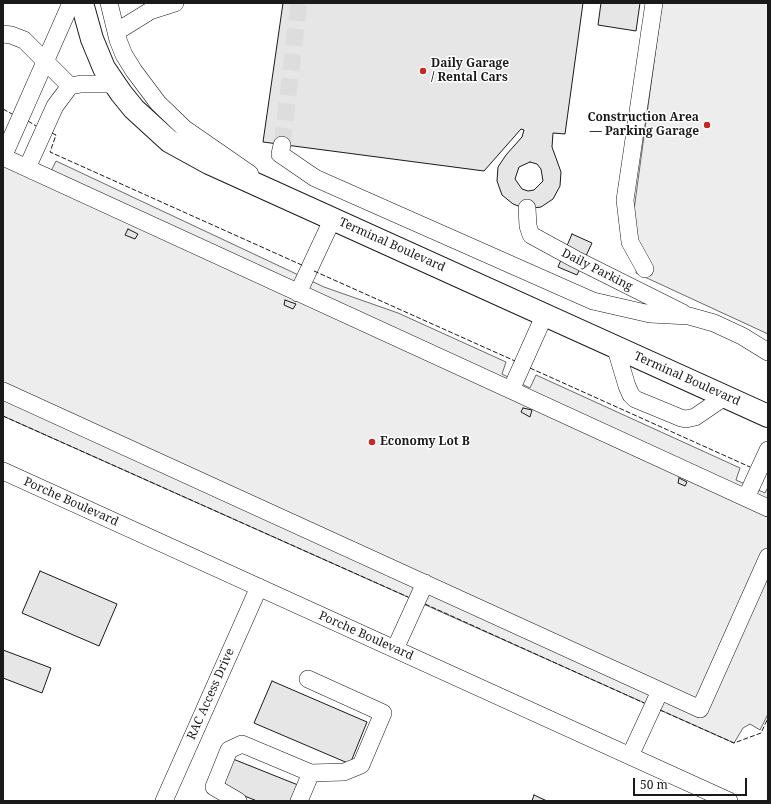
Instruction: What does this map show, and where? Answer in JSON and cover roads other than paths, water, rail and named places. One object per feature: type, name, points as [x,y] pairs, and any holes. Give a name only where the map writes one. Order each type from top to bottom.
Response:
[{"type":"main road","name":"Terminal Boulevard","points":[[82,3],[92,39],[104,68],[114,84],[134,109],[169,141],[209,163],[768,416]]},
{"type":"street","points":[[71,3],[3,157],[768,508]]},
{"type":"street","points":[[109,3],[116,32],[124,55],[134,71],[164,109],[185,129],[273,192]]},
{"type":"street","points":[[116,32],[150,11],[175,3]]},
{"type":"street","points":[[645,269],[630,242],[625,200],[654,3]]},
{"type":"street","points":[[3,34],[11,35],[24,40],[70,86]]},
{"type":"street","points":[[26,168],[55,106],[70,86],[81,84],[114,84]]},
{"type":"street","points":[[282,145],[280,154],[315,178],[593,301],[650,314],[689,316],[714,323],[742,336],[768,352]]},
{"type":"street","name":"Daily Parking","points":[[527,208],[528,226],[531,235],[575,259],[689,316]]},
{"type":"street","points":[[298,293],[333,218]]},
{"type":"street","points":[[511,390],[545,314]]},
{"type":"street","points":[[615,346],[626,386],[631,395],[636,399],[686,419],[695,417],[726,396]]},
{"type":"street","points":[[3,391],[700,709],[768,557]]},
{"type":"street","points":[[746,498],[768,450]]},
{"type":"street","name":"Porche Boulevard","points":[[3,471],[729,801]]},
{"type":"street","points":[[395,649],[425,583]]},
{"type":"street","name":"RAC Access Drive","points":[[164,801],[259,587]]},
{"type":"street","points":[[238,801],[214,787],[229,750],[242,744],[311,773],[344,772],[361,765],[384,713],[308,679]]},
{"type":"street","points":[[630,756],[660,691]]},
{"type":"street","points":[[299,801],[311,773]]},
{"type":"tunnel","points":[[282,145],[299,3]]},
{"type":"place","name":"Daily Garage / Rental Cars","points":[[423,71]]},
{"type":"place","name":"Construction Area — Parking Garage","points":[[707,125]]},
{"type":"place","name":"Economy Lot B","points":[[372,442]]}]
